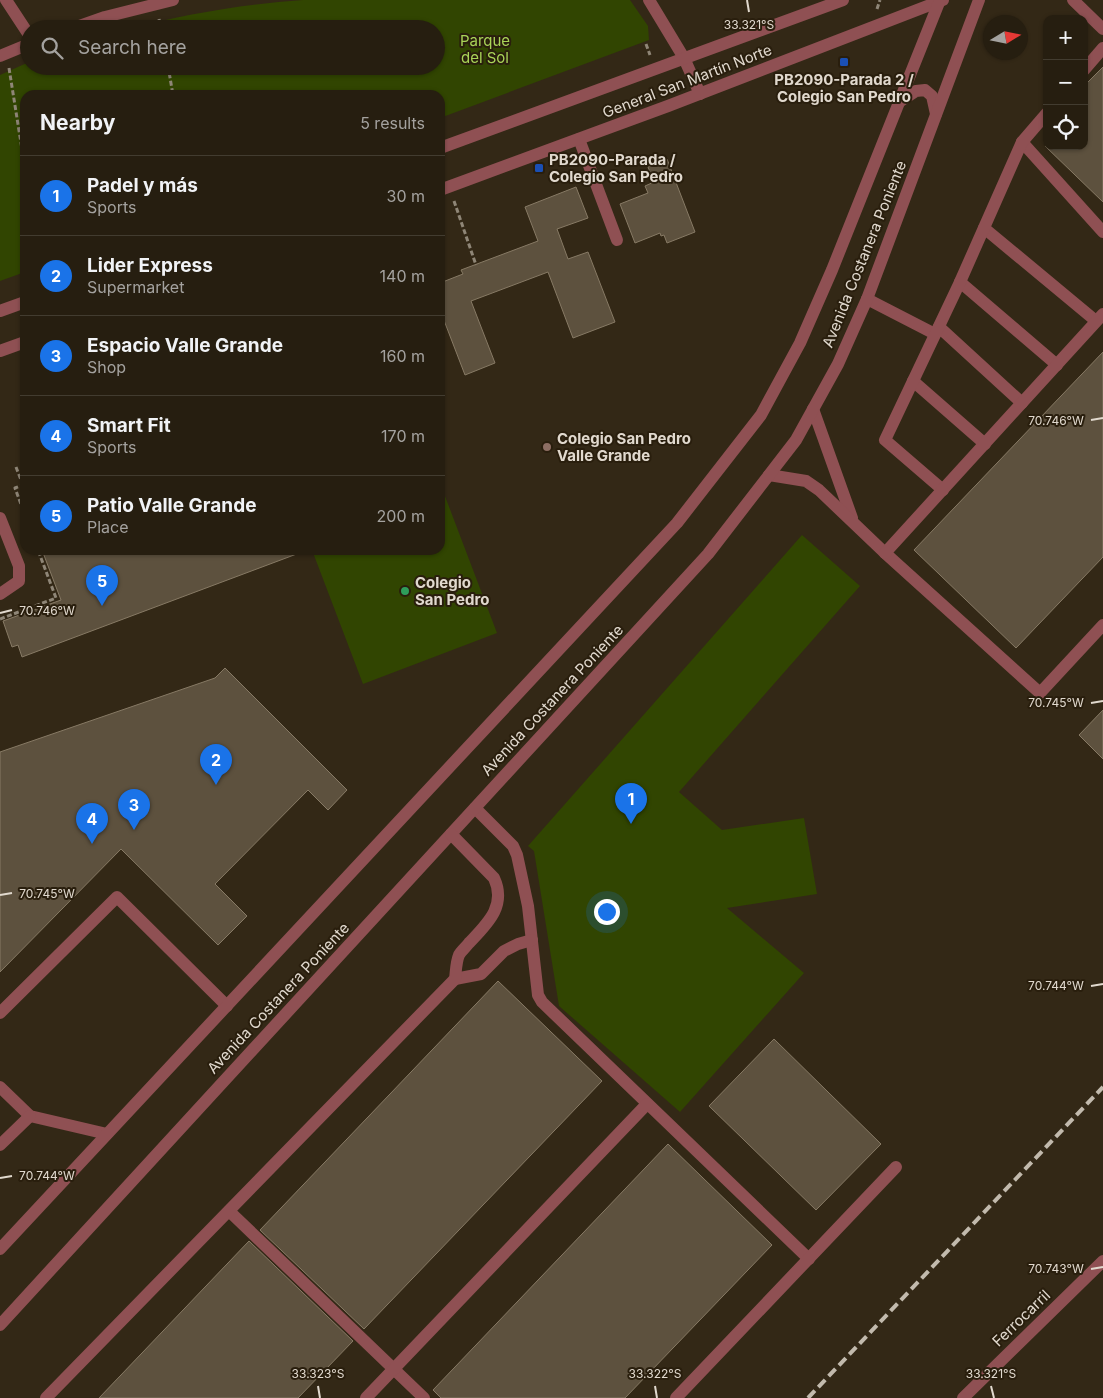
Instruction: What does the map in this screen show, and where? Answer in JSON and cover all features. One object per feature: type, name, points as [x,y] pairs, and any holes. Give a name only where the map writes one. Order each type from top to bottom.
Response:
[{"type":"street","points":[[6,0],[20,21]]},
{"type":"street","points":[[96,20],[169,0]]},
{"type":"street","points":[[649,0],[684,58],[700,94]]},
{"type":"street","name":"General San Martín Norte","points":[[445,146],[843,0]]},
{"type":"street","name":"Avenida Costanera Poniente","points":[[0,1325],[708,554],[796,440],[838,364],[867,299],[979,0]]},
{"type":"street","points":[[1073,0],[1103,29]]},
{"type":"street","name":"General San Martín Norte","points":[[445,188],[700,94],[941,1]]},
{"type":"street","name":"Avenida Costanera Poniente","points":[[0,1249],[677,523],[761,415],[800,343],[832,270],[941,1]]},
{"type":"street","points":[[3,55],[20,48]]},
{"type":"street","points":[[1088,65],[1103,48]]},
{"type":"street","points":[[899,102],[916,91],[925,90],[932,96],[936,114]]},
{"type":"street","points":[[943,490],[885,440],[960,282],[1022,142],[1043,118]]},
{"type":"street","points":[[580,139],[617,240]]},
{"type":"street","points":[[1022,142],[1103,232]]},
{"type":"street","points":[[885,553],[1100,318],[984,228]]},
{"type":"street","points":[[960,282],[1057,365]]},
{"type":"street","points":[[867,299],[937,330],[1022,403]]},
{"type":"street","points":[[0,311],[20,304]]},
{"type":"street","points":[[0,351],[20,344]]},
{"type":"street","points":[[913,381],[985,444]]},
{"type":"street","points":[[813,409],[853,521]]},
{"type":"street","points":[[770,475],[806,482],[819,490],[885,553],[1040,693],[1103,625]]},
{"type":"street","points":[[0,518],[19,566],[19,581],[0,594]]},
{"type":"street","points":[[475,808],[515,850],[521,868],[538,995],[542,1002],[809,1259]]},
{"type":"street","points":[[451,834],[494,878],[497,884],[498,902],[491,919],[459,954],[455,979]]},
{"type":"street","points":[[0,1013],[116,897],[227,1006]]},
{"type":"street","points":[[46,1398],[455,979],[482,974],[504,951],[532,940]]},
{"type":"street","points":[[0,1087],[30,1116],[107,1134]]},
{"type":"street","points":[[366,1398],[647,1104]]},
{"type":"street","points":[[0,1145],[30,1116]]},
{"type":"street","points":[[676,1398],[896,1167]]},
{"type":"street","points":[[229,1210],[424,1398]]},
{"type":"street","name":"Ferrocarril","points":[[963,1398],[1103,1261]]},
{"type":"path","points":[[3,55],[20,142]]},
{"type":"path","points":[[169,75],[171,90]]},
{"type":"path","points":[[455,203],[476,265]]},
{"type":"path","points":[[16,467],[20,476]]},
{"type":"path","points":[[20,486],[15,488],[20,502]]},
{"type":"path","points":[[0,619],[56,598],[40,555]]},
{"type":"green space","name":"Parque del Sol","points":[[303,0],[630,0],[648,26],[649,40],[445,116],[445,90],[20,90],[20,274],[0,281],[0,75],[20,66],[20,75],[445,75],[445,20],[168,20],[215,10]]},
{"type":"green space","name":"Colegio San Pedro","points":[[445,496],[497,633],[363,684],[314,555],[445,555]]},
{"type":"green space","points":[[802,535],[860,586],[679,792],[722,830],[804,818],[817,894],[727,908],[804,973],[680,1112],[559,1006],[534,851],[528,846]]},
{"type":"building","points":[[1103,67],[1103,202],[1049,150],[1088,150],[1088,82]]},
{"type":"building","points":[[667,159],[695,232],[667,243],[664,235],[661,236],[660,233],[635,243],[620,204],[648,193],[645,186],[654,182],[648,167]]},
{"type":"building","points":[[576,187],[588,218],[557,229],[568,259],[588,252],[615,322],[573,338],[548,272],[471,301],[495,363],[465,375],[445,323],[445,281],[463,274],[461,270],[538,241],[525,207]]},
{"type":"building","points":[[1103,352],[1103,557],[1016,648],[914,550]]},
{"type":"building","points":[[44,555],[294,555],[22,657],[18,645],[12,647],[3,621],[61,600]]},
{"type":"building","points":[[225,668],[347,790],[328,810],[308,790],[215,884],[247,916],[218,945],[121,849],[0,972],[0,752],[215,678]]},
{"type":"building","points":[[1103,710],[1103,759],[1079,735]]},
{"type":"building","points":[[498,981],[602,1081],[364,1329],[260,1230]]},
{"type":"building","points":[[774,1039],[881,1144],[816,1210],[709,1106]]},
{"type":"building","points":[[668,1144],[772,1245],[625,1398],[441,1398],[433,1390]]},
{"type":"building","points":[[249,1241],[353,1341],[298,1398],[99,1398]]},
{"type":"railway","points":[[808,1398],[1103,1087]]},
{"type":"place","name":"PB2090-Parada 2 / Colegio San Pedro","points":[[844,62]]},
{"type":"place","name":"PB2090-Parada / Colegio San Pedro","points":[[539,168]]},
{"type":"place","name":"Colegio San Pedro Valle Grande","points":[[547,447]]},
{"type":"place","name":"Colegio San Pedro","points":[[405,591]]},
{"type":"place","name":"Patio Valle Grande","points":[[102,606]]},
{"type":"place","name":"Lider Express","points":[[216,785]]},
{"type":"place","name":"Padel y más","points":[[631,824]]},
{"type":"place","name":"Espacio Valle Grande","points":[[134,830]]},
{"type":"place","name":"Smart Fit","points":[[92,844]]}]
